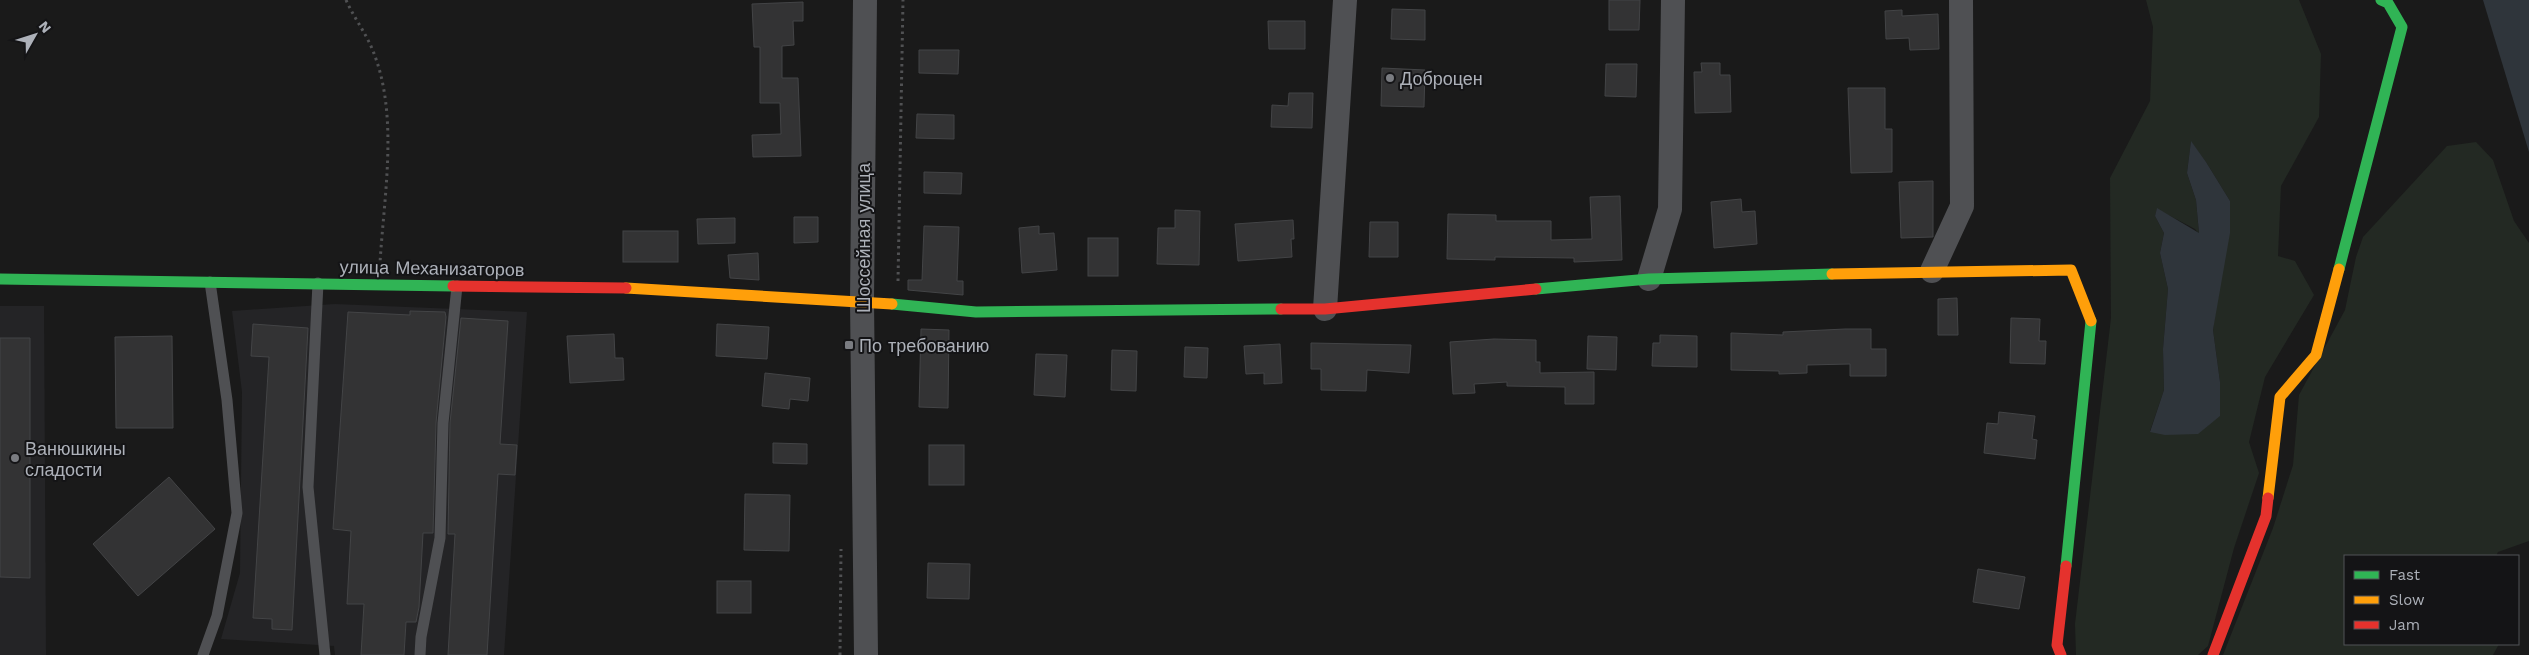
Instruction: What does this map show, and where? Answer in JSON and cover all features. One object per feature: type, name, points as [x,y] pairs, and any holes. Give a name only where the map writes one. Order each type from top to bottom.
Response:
[{"type":"street","name":"Шоссейная улица","points":[[865,0],[862,301],[866,655]]},
{"type":"street","points":[[1325,309],[1345,0]]},
{"type":"street","points":[[1649,279],[1670,209],[1673,0]]},
{"type":"street","points":[[1932,271],[1962,206],[1961,0]]},
{"type":"street","points":[[2213,655],[2266,516],[2280,396],[2316,355],[2366,169],[2402,27],[2388,3],[2381,0]]},
{"type":"street","name":"улица Механизаторов","points":[[0,279],[622,288],[862,301],[976,312],[1325,309],[1649,279],[1932,271],[2072,270],[2092,325],[2057,645],[2061,655]]},
{"type":"lane","points":[[204,655],[217,616],[237,513],[227,400],[209,281]]},
{"type":"lane","points":[[318,283],[308,487],[324,655]]},
{"type":"lane","points":[[420,655],[421,637],[440,538],[443,423],[457,286]]},
{"type":"path","points":[[346,0],[373,50],[383,87],[388,121],[378,285]]},
{"type":"path","points":[[898,304],[903,0]]},
{"type":"path","points":[[840,655],[841,548]]},
{"type":"shaded area","points":[[2146,0],[2299,0],[2321,54],[2319,117],[2281,186],[2278,256],[2295,261],[2314,295],[2265,377],[2249,442],[2259,473],[2234,548],[2208,646],[2198,655],[2076,655],[2075,624],[2111,318],[2110,178],[2150,101],[2153,27]],"holes":[[[2191,142],[2230,201],[2213,330],[2220,382],[2220,416],[2150,431],[2164,390],[2163,349],[2168,289],[2160,253],[2164,233],[2155,216],[2157,209],[2195,229],[2199,234],[2196,200],[2187,173]]]},
{"type":"shaded area","points":[[2483,0],[2529,0],[2529,152]]},
{"type":"shaded area","points":[[2191,141],[2230,201],[2230,233],[2213,330],[2220,382],[2220,416],[2198,434],[2165,435],[2150,432],[2164,390],[2163,349],[2168,289],[2160,253],[2164,233],[2155,216],[2157,208],[2199,233],[2196,200],[2187,173]]},
{"type":"shaded area","points":[[2476,142],[2493,160],[2514,221],[2529,243],[2529,541],[2498,552],[2496,555],[2344,555],[2344,645],[2498,645],[2493,655],[2223,655],[2273,528],[2293,465],[2299,395],[2345,310],[2356,257],[2363,237],[2447,146]]},
{"type":"shaded area","points":[[335,304],[527,312],[504,655],[335,655],[334,646],[221,639],[240,573],[242,392],[232,311]]},
{"type":"shaded area","points":[[0,306],[44,306],[46,655],[0,655]]},
{"type":"building","points":[[1609,0],[1640,0],[1639,30],[1609,30]]},
{"type":"building","points":[[803,2],[803,21],[793,21],[794,45],[782,46],[782,78],[798,78],[801,156],[753,157],[752,135],[781,134],[780,103],[760,103],[760,47],[754,47],[752,4]]},
{"type":"building","points":[[1392,9],[1425,10],[1425,40],[1391,39]]},
{"type":"building","points":[[1902,10],[1902,16],[1938,14],[1939,49],[1910,50],[1909,38],[1886,39],[1885,11]]},
{"type":"building","points":[[1268,21],[1305,21],[1305,49],[1269,49]]},
{"type":"building","points":[[919,50],[959,50],[958,74],[919,73]]},
{"type":"building","points":[[1701,63],[1720,63],[1720,75],[1730,75],[1731,112],[1695,113],[1694,72],[1702,72]]},
{"type":"building","points":[[1606,64],[1637,64],[1636,97],[1605,96]]},
{"type":"building","points":[[1382,68],[1425,70],[1424,107],[1381,106]]},
{"type":"building","points":[[1848,88],[1885,88],[1885,129],[1892,129],[1892,172],[1851,173]]},
{"type":"building","points":[[1289,93],[1313,93],[1312,128],[1271,127],[1272,105],[1288,106]]},
{"type":"building","points":[[917,114],[954,115],[954,139],[916,138]]},
{"type":"building","points":[[924,172],[962,173],[961,194],[924,193]]},
{"type":"building","points":[[1933,181],[1933,237],[1901,238],[1899,182]]},
{"type":"building","points":[[1620,196],[1622,260],[1574,262],[1574,258],[1495,257],[1495,260],[1447,259],[1448,214],[1496,215],[1496,221],[1551,221],[1551,240],[1592,239],[1590,197]]},
{"type":"building","points":[[1741,199],[1742,212],[1755,211],[1757,244],[1714,248],[1711,202]]},
{"type":"building","points":[[1175,210],[1200,211],[1199,265],[1157,264],[1158,228],[1175,228]]},
{"type":"building","points":[[794,217],[818,217],[818,242],[794,243]]},
{"type":"building","points":[[735,218],[735,243],[698,244],[697,219]]},
{"type":"building","points":[[1293,220],[1294,239],[1291,239],[1292,257],[1238,261],[1235,224]]},
{"type":"building","points":[[1370,222],[1398,222],[1398,257],[1369,257]]},
{"type":"building","points":[[924,226],[959,227],[957,281],[963,281],[963,295],[908,290],[908,280],[922,280]]},
{"type":"building","points":[[1039,226],[1039,234],[1054,233],[1057,270],[1022,273],[1019,228]]},
{"type":"building","points":[[623,231],[678,231],[678,262],[623,262]]},
{"type":"building","points":[[1088,238],[1118,238],[1118,276],[1088,276]]},
{"type":"building","points":[[758,253],[759,280],[730,278],[728,255]]},
{"type":"building","points":[[1957,298],[1958,335],[1938,335],[1938,299]]},
{"type":"building","points":[[410,311],[445,312],[446,317],[436,423],[433,533],[423,533],[419,607],[416,622],[406,622],[404,655],[361,655],[364,604],[347,604],[351,531],[333,529],[348,312],[410,315]]},
{"type":"building","points":[[461,318],[508,321],[500,444],[517,445],[515,475],[498,474],[487,655],[448,655],[455,534],[448,534],[450,423]]},
{"type":"building","points":[[2011,318],[2040,319],[2039,341],[2046,341],[2045,364],[2010,363]]},
{"type":"building","points":[[253,324],[308,328],[292,630],[272,629],[272,619],[253,618],[269,357],[251,356]]},
{"type":"building","points":[[717,324],[769,327],[767,359],[716,356]]},
{"type":"building","points":[[921,329],[949,330],[948,408],[919,407]]},
{"type":"building","points":[[1871,329],[1871,349],[1886,349],[1886,376],[1850,376],[1850,364],[1807,365],[1807,373],[1779,374],[1779,371],[1731,370],[1731,333],[1783,335],[1783,332]]},
{"type":"building","points":[[614,334],[615,358],[623,358],[624,380],[570,383],[567,336]]},
{"type":"building","points":[[1660,335],[1697,336],[1697,367],[1652,366],[1653,343],[1660,343]]},
{"type":"building","points":[[172,336],[173,428],[116,428],[115,337]]},
{"type":"building","points":[[1588,336],[1617,337],[1616,370],[1587,369]]},
{"type":"building","name":"Ванюшкины сладости","points":[[0,338],[30,338],[30,578],[0,577]]},
{"type":"building","points":[[1494,339],[1536,340],[1536,362],[1540,362],[1540,373],[1594,372],[1594,404],[1565,404],[1565,387],[1507,386],[1507,382],[1474,384],[1475,393],[1453,394],[1450,342]]},
{"type":"building","points":[[1311,343],[1411,345],[1409,373],[1367,370],[1366,391],[1321,390],[1321,369],[1311,369]]},
{"type":"building","points":[[1280,344],[1282,383],[1264,384],[1264,373],[1246,374],[1244,346]]},
{"type":"building","points":[[1185,347],[1208,348],[1207,378],[1184,377]]},
{"type":"building","points":[[1112,350],[1137,351],[1136,391],[1111,390]]},
{"type":"building","points":[[1036,354],[1067,355],[1065,397],[1034,395]]},
{"type":"building","points":[[765,373],[810,378],[808,401],[790,399],[789,409],[762,406]]},
{"type":"building","points":[[1999,412],[2035,416],[2032,439],[2037,440],[2035,459],[1984,453],[1987,423],[1998,424]]},
{"type":"building","points":[[773,443],[807,444],[807,464],[773,463]]},
{"type":"building","points":[[929,445],[964,445],[964,485],[929,485]]},
{"type":"building","points":[[169,477],[215,529],[138,596],[93,544]]},
{"type":"building","points":[[745,494],[790,495],[789,551],[744,550]]},
{"type":"building","points":[[928,563],[970,564],[969,599],[927,598]]},
{"type":"building","points":[[1978,569],[2025,577],[2019,609],[1973,602]]},
{"type":"building","points":[[717,581],[751,581],[751,613],[717,613]]},
{"type":"traffic: fast","points":[[2339,269],[2402,27],[2388,3],[2381,0]]},
{"type":"traffic: fast","points":[[1536,289],[1649,279],[1832,274]]},
{"type":"traffic: fast","points":[[0,279],[453,286]]},
{"type":"traffic: fast","points":[[892,304],[976,312],[1281,309]]},
{"type":"traffic: fast","points":[[2066,566],[2091,321]]},
{"type":"traffic: slow","points":[[2268,498],[2280,397],[2316,355],[2339,269]]},
{"type":"traffic: slow","points":[[1832,274],[2071,270],[2091,321]]},
{"type":"traffic: slow","points":[[626,288],[892,304]]},
{"type":"traffic: jam","points":[[453,286],[626,288]]},
{"type":"traffic: jam","points":[[1281,309],[1325,309],[1536,289]]},
{"type":"traffic: jam","points":[[2213,655],[2266,516],[2268,498]]},
{"type":"traffic: jam","points":[[2061,655],[2057,645],[2066,566]]},
{"type":"place","name":"Доброцен","points":[[1390,78]]},
{"type":"place","name":"По требованию","points":[[849,345]]},
{"type":"place","name":"Ванюшкины сладости","points":[[15,458]]}]
